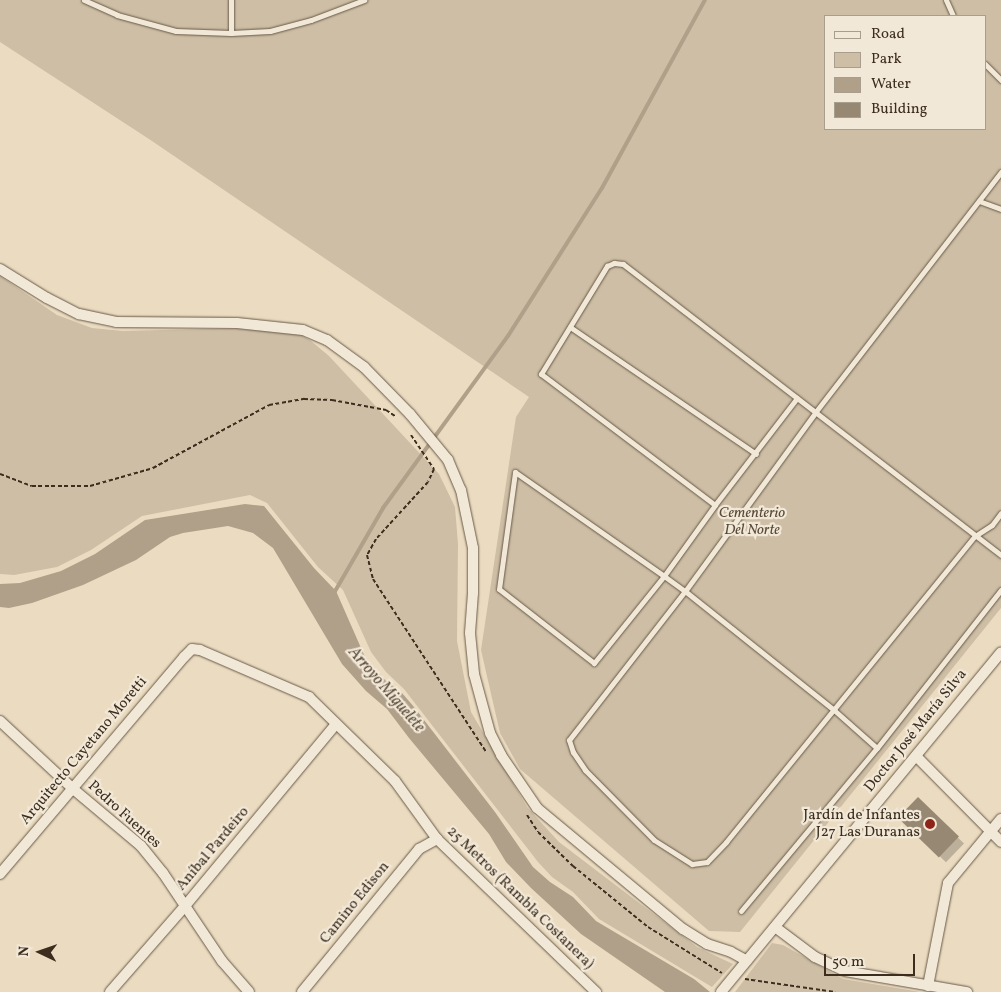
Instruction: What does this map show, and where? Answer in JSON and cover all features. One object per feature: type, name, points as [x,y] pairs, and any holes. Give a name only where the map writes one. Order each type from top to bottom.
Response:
[{"type":"street","points":[[0,269],[47,298],[79,314],[116,322],[237,323],[303,330],[327,340],[364,366],[406,417],[448,460],[467,511],[473,548],[473,593],[470,633],[474,674],[490,733],[501,755],[537,808],[683,929],[707,944],[731,952],[747,961]]},
{"type":"street","name":"25 Metros (Rambla Costanera)","points":[[192,649],[200,650],[309,697],[395,782],[437,839],[596,992]]},
{"type":"street","name":"Arquitecto Cayetano Moretti","points":[[0,874],[192,649]]},
{"type":"street","name":"Doctor José María Silva","points":[[723,991],[1001,652]]},
{"type":"street","name":"Pedro Fuentes","points":[[0,721],[72,788],[141,846],[163,873],[222,961],[249,992]]},
{"type":"street","name":"Aníbal Pardeiro","points":[[110,992],[185,906],[336,724]]},
{"type":"street","points":[[916,756],[1001,842]]},
{"type":"street","points":[[928,986],[948,883],[1001,819]]},
{"type":"street","name":"Camino Edison","points":[[302,992],[419,849],[437,839]]},
{"type":"street","points":[[775,927],[829,966],[845,971],[967,992]]},
{"type":"lane","points":[[84,0],[117,15],[176,31],[231,33],[270,31],[311,20],[364,0]]},
{"type":"lane","points":[[230,0],[231,33]]},
{"type":"lane","points":[[946,0],[953,15]]},
{"type":"lane","points":[[986,65],[1001,80]]},
{"type":"lane","points":[[1001,172],[815,413],[685,591],[570,740],[573,752],[585,770],[654,840],[692,864],[707,862],[726,842],[975,536],[992,525],[1001,513]]},
{"type":"lane","points":[[979,201],[1001,209]]},
{"type":"lane","points":[[715,505],[541,374],[607,266],[614,263],[623,264],[1001,555]]},
{"type":"lane","points":[[570,328],[756,454]]},
{"type":"lane","points":[[797,398],[756,454],[715,505],[664,576],[594,663],[499,590],[514,472],[664,576],[685,591],[834,710],[877,748]]},
{"type":"lane","points":[[741,911],[877,748],[1001,590]]},
{"type":"path","points":[[0,474],[32,486],[90,486],[153,468],[269,405],[304,399],[332,400],[386,410],[406,417]]},
{"type":"path","points":[[411,434],[434,469],[428,482],[376,539],[367,555],[372,579],[490,758]]},
{"type":"path","points":[[522,808],[538,832],[573,866],[648,927],[724,975],[771,984],[834,992]]},
{"type":"green space","name":"Cementerio Del Norte","points":[[0,0],[1001,0],[1001,608],[740,932],[709,931],[520,769],[500,733],[481,650],[516,417],[529,397],[149,139],[0,42]]},
{"type":"green space","points":[[0,276],[57,315],[92,328],[123,331],[287,327],[311,341],[329,356],[439,474],[455,507],[458,544],[457,641],[471,712],[527,807],[559,842],[697,947],[733,964],[712,987],[599,919],[573,892],[552,877],[538,862],[404,689],[386,672],[371,652],[343,590],[318,567],[267,503],[250,495],[142,516],[91,550],[57,567],[14,575],[0,574]]},
{"type":"green space","points":[[772,943],[783,945],[843,979],[920,992],[735,992]]},
{"type":"water","name":"Arroyo Miguelete","points":[[245,504],[264,506],[314,568],[336,591],[365,657],[385,680],[402,693],[414,707],[495,812],[533,867],[550,882],[573,897],[596,921],[694,979],[710,992],[665,992],[581,934],[531,888],[506,862],[489,834],[387,709],[366,691],[342,664],[273,548],[253,533],[228,526],[183,533],[170,537],[136,560],[83,585],[32,603],[9,608],[0,607],[0,584],[20,583],[61,571],[95,554],[145,520]]},
{"type":"building","points":[[918,797],[959,837],[939,857],[898,818]]},
{"type":"waterway","points":[[334,593],[383,508],[508,336],[602,188],[705,0]]},
{"type":"place","name":"Jardín de Infantes J27 Las Duranas","points":[[930,824]]}]
